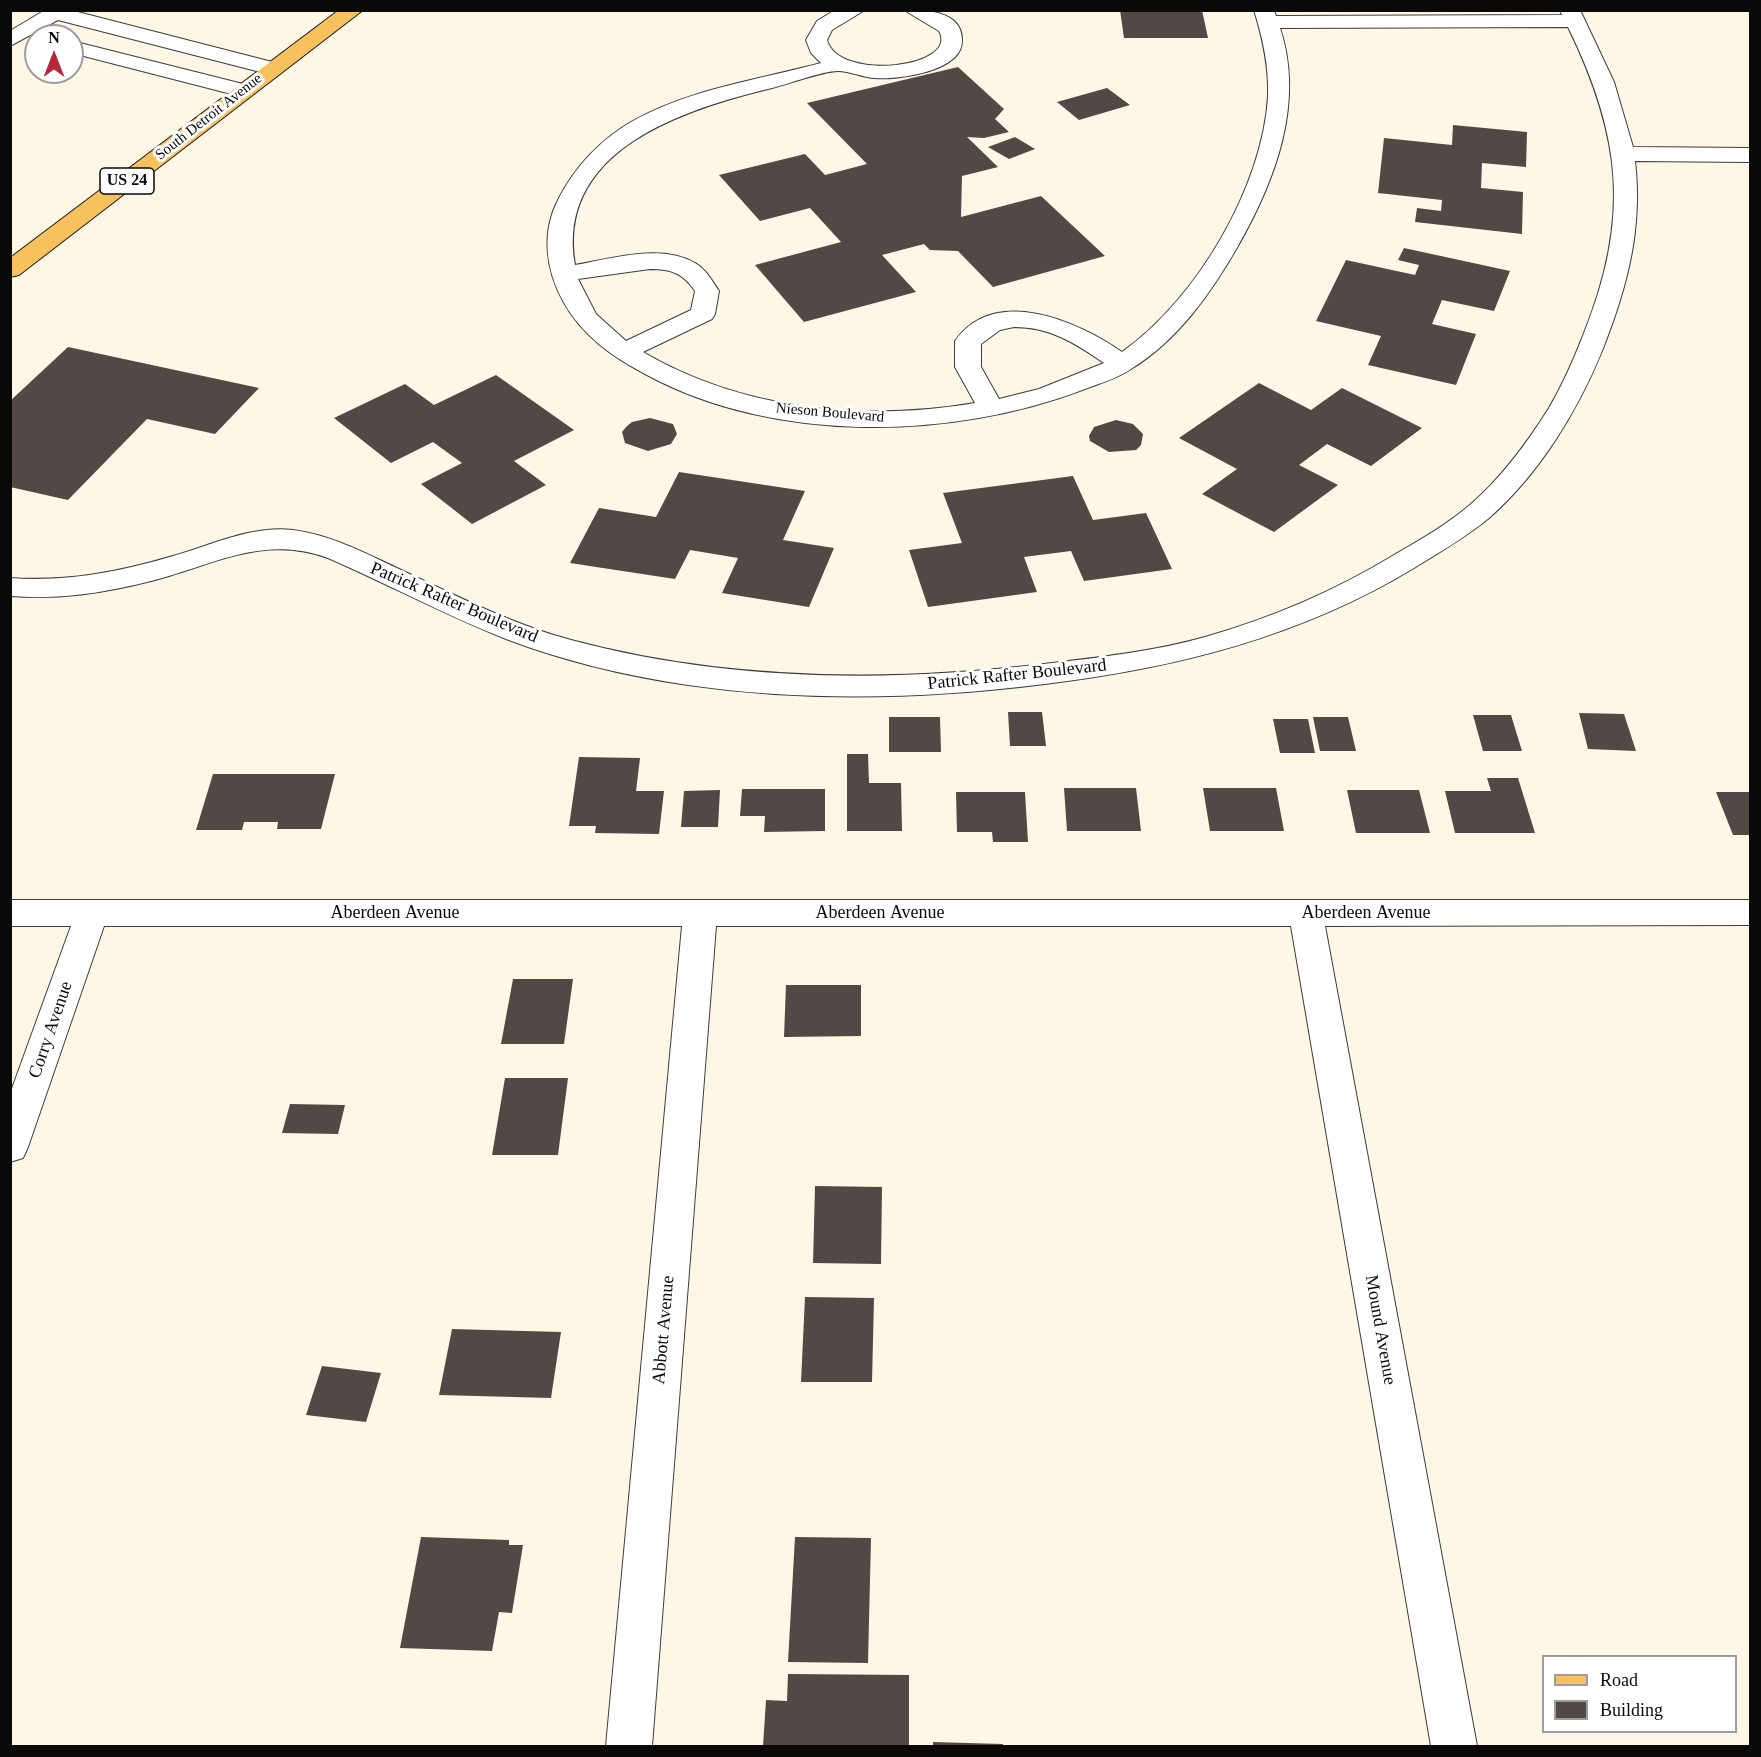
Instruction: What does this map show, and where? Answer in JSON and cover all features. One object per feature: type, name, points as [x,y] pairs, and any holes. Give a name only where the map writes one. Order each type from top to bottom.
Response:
[{"type":"main road","name":"South Detroit Avenue","points":[[10,270],[272,69],[353,10]]},
{"type":"street","points":[[855,10],[824,23],[816,34],[816,45],[825,56],[840,64],[860,69],[904,70],[940,59],[950,50],[954,40],[950,30],[941,21],[914,10]]},
{"type":"street","points":[[22,37],[58,12],[272,69]]},
{"type":"street","name":"Nieson Boulevard","points":[[840,64],[707,98],[654,120],[615,144],[586,176],[564,212],[558,231],[562,274],[579,310],[592,326],[623,352],[696,389],[791,412],[891,418],[991,408],[1064,390],[1122,364],[1168,327],[1190,304],[1209,277],[1251,204],[1263,177],[1278,116],[1279,90],[1266,16]]},
{"type":"street","name":"Patrick Rafter Boulevard","points":[[10,587],[71,589],[124,578],[276,538],[321,544],[495,625],[552,645],[682,674],[758,684],[840,687],[930,686],[1018,679],[1147,660],[1213,645],[1342,596],[1378,578],[1465,523],[1487,505],[1530,456],[1568,399],[1605,313],[1622,252],[1627,211],[1621,154],[1614,115],[1592,55],[1572,16],[1266,16]]},
{"type":"street","points":[[84,50],[243,91]]},
{"type":"street","points":[[1621,154],[1750,155]]},
{"type":"street","points":[[562,274],[642,263],[676,264],[695,273],[707,291],[703,314],[623,352]]},
{"type":"street","points":[[991,408],[968,367],[968,341],[993,323],[1038,320],[1074,330],[1122,364]]},
{"type":"street","name":"Aberdeen Avenue","points":[[10,913],[1750,913]]},
{"type":"street","name":"Corry Avenue","points":[[10,1147],[92,913]]},
{"type":"street","name":"Abbott Avenue","points":[[628,1746],[700,913]]},
{"type":"street","name":"Mound Avenue","points":[[1306,913],[1454,1746]]},
{"type":"building","points":[[1120,10],[1202,10],[1208,38],[1124,38]]},
{"type":"building","points":[[958,67],[1004,109],[995,119],[1009,132],[984,138],[967,137],[998,167],[962,176],[961,217],[1041,196],[1105,256],[993,287],[958,251],[930,250],[924,244],[882,255],[916,292],[804,322],[755,265],[841,242],[810,208],[760,221],[719,175],[805,154],[825,175],[867,164],[807,103]]},
{"type":"building","points":[[1107,88],[1130,105],[1079,120],[1057,102]]},
{"type":"building","points":[[1453,125],[1527,132],[1526,167],[1482,163],[1481,188],[1523,192],[1522,234],[1415,222],[1417,208],[1441,211],[1442,200],[1378,193],[1384,138],[1452,145]]},
{"type":"building","points":[[1015,137],[1035,149],[1009,159],[988,147]]},
{"type":"building","points":[[1404,248],[1510,271],[1494,311],[1442,300],[1432,324],[1476,334],[1456,385],[1368,365],[1381,336],[1316,321],[1346,260],[1415,275],[1419,265],[1398,260]]},
{"type":"building","points":[[68,347],[259,388],[215,434],[147,419],[68,500],[10,487],[10,401]]},
{"type":"building","points":[[496,375],[574,430],[514,461],[546,485],[472,524],[421,484],[462,463],[433,442],[391,463],[334,418],[405,384],[434,405]]},
{"type":"building","points":[[1259,383],[1311,410],[1342,388],[1422,428],[1371,466],[1327,444],[1299,465],[1338,485],[1274,532],[1202,494],[1237,469],[1179,438]]},
{"type":"building","points":[[650,418],[673,424],[677,434],[671,444],[648,451],[625,443],[622,432],[626,427],[632,422]]},
{"type":"building","points":[[1116,420],[1133,424],[1143,434],[1141,445],[1136,450],[1109,452],[1090,441],[1089,436],[1094,427]]},
{"type":"building","points":[[679,472],[805,491],[783,540],[834,548],[809,607],[722,593],[738,558],[690,550],[675,579],[570,563],[599,508],[656,517]]},
{"type":"building","points":[[1073,476],[1093,520],[1146,513],[1172,569],[1084,581],[1071,551],[1024,557],[1037,592],[928,607],[909,550],[962,543],[943,493]]},
{"type":"building","points":[[1008,712],[1042,712],[1046,746],[1010,746]]},
{"type":"building","points":[[1579,713],[1624,714],[1636,751],[1588,749]]},
{"type":"building","points":[[1473,715],[1511,715],[1522,751],[1483,751]]},
{"type":"building","points":[[889,717],[940,717],[941,752],[889,752]]},
{"type":"building","points":[[1313,717],[1348,717],[1356,751],[1320,751]]},
{"type":"building","points":[[1273,719],[1308,719],[1315,753],[1280,753]]},
{"type":"building","points":[[847,754],[868,754],[869,783],[901,783],[902,831],[847,831]]},
{"type":"building","points":[[579,757],[640,758],[636,791],[664,791],[659,834],[595,833],[596,826],[569,826]]},
{"type":"building","points":[[213,774],[335,774],[321,829],[277,829],[278,822],[244,822],[242,830],[196,830]]},
{"type":"building","points":[[1487,778],[1518,778],[1535,833],[1455,833],[1445,791],[1491,791]]},
{"type":"building","points":[[1064,788],[1136,788],[1141,831],[1067,831]]},
{"type":"building","points":[[1203,788],[1276,788],[1284,831],[1210,831]]},
{"type":"building","points":[[742,789],[825,789],[825,831],[764,832],[765,816],[740,816]]},
{"type":"building","points":[[720,790],[718,827],[681,827],[684,791]]},
{"type":"building","points":[[1347,790],[1419,790],[1430,833],[1356,833]]},
{"type":"building","points":[[956,792],[1025,792],[1028,842],[993,842],[992,832],[957,832]]},
{"type":"building","points":[[1716,792],[1750,792],[1750,835],[1733,835]]},
{"type":"building","points":[[513,979],[573,979],[564,1044],[501,1044]]},
{"type":"building","points":[[786,985],[861,985],[861,1036],[784,1037]]},
{"type":"building","points":[[505,1078],[568,1078],[558,1155],[492,1155]]},
{"type":"building","points":[[290,1104],[345,1105],[338,1134],[282,1133]]},
{"type":"building","points":[[815,1186],[882,1187],[881,1264],[813,1263]]},
{"type":"building","points":[[805,1297],[874,1298],[872,1382],[801,1382]]},
{"type":"building","points":[[452,1329],[561,1332],[551,1398],[439,1395]]},
{"type":"building","points":[[322,1366],[381,1373],[366,1422],[306,1415]]},
{"type":"building","points":[[421,1537],[509,1540],[509,1545],[523,1545],[512,1613],[499,1612],[492,1651],[400,1648]]},
{"type":"building","points":[[795,1537],[871,1538],[868,1663],[788,1662]]},
{"type":"building","points":[[788,1674],[909,1675],[909,1746],[763,1746],[766,1700],[787,1701]]},
{"type":"building","points":[[933,1742],[1003,1744],[1003,1746],[933,1746]]}]
